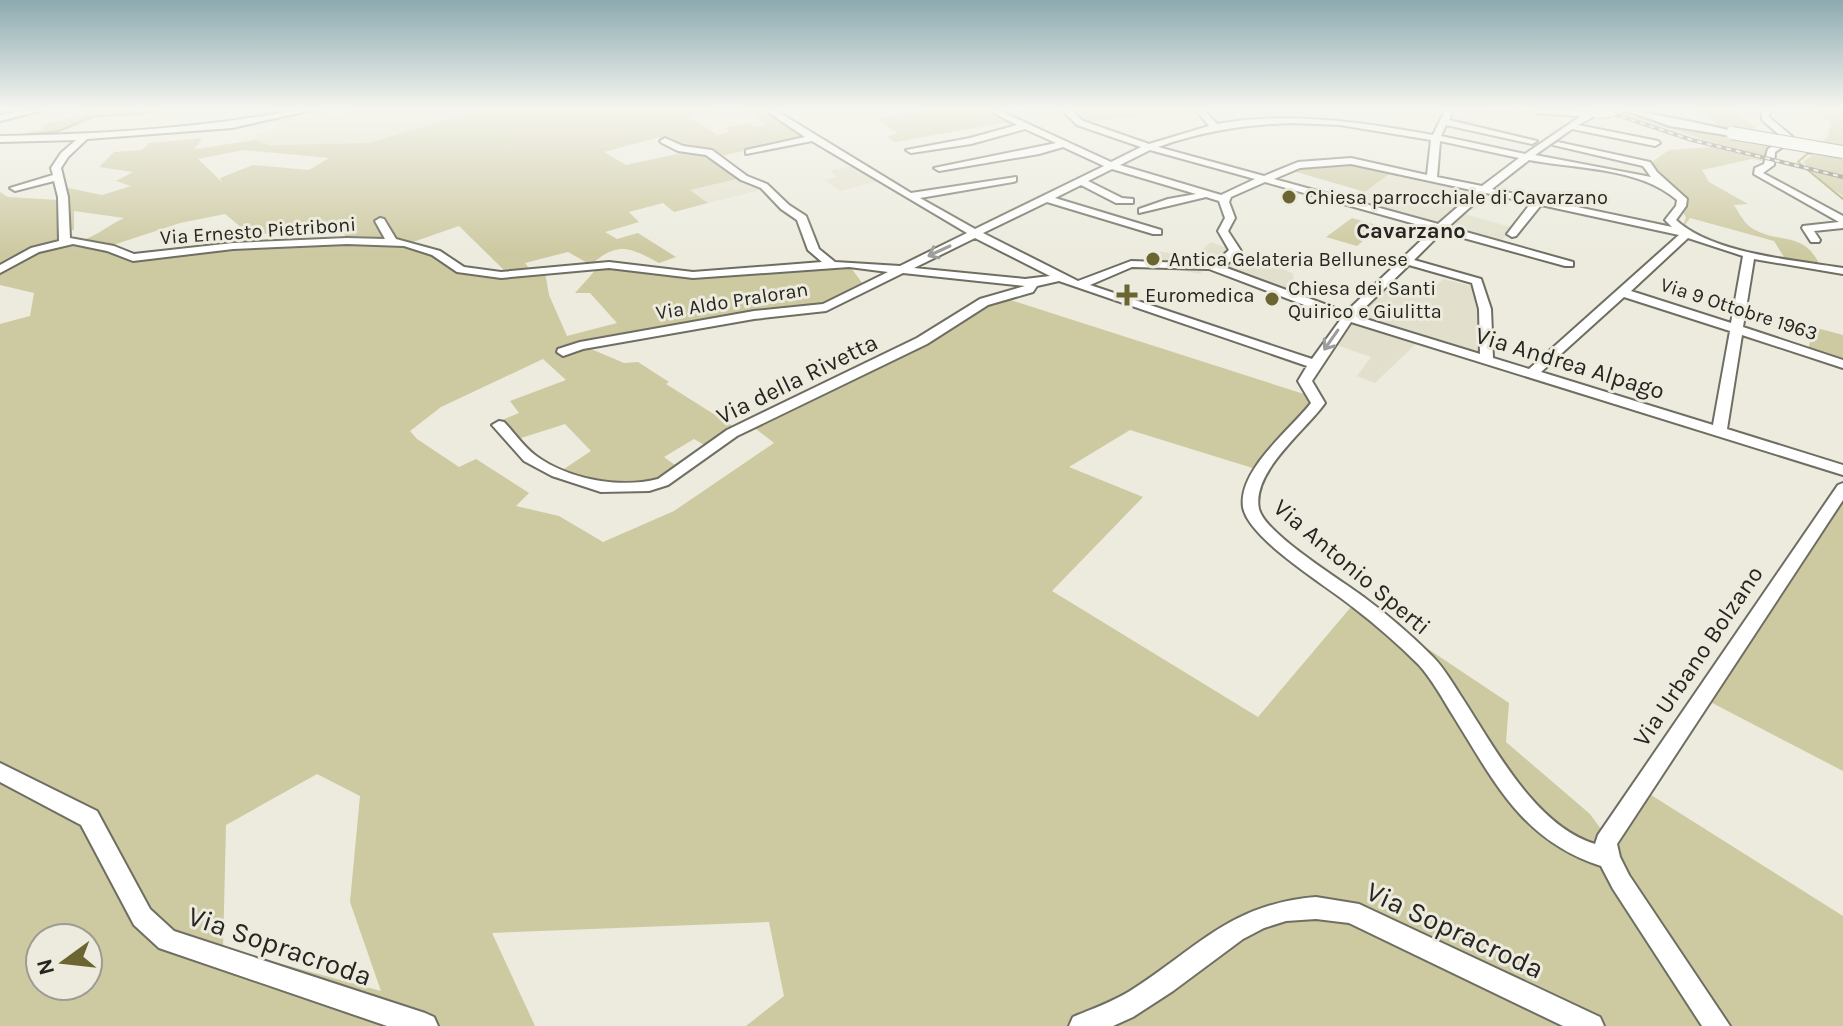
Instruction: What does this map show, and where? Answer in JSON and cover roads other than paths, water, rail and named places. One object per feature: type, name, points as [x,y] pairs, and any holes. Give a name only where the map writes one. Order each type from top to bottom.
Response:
[{"type":"street","points":[[0,270],[35,250],[65,242],[63,197],[56,168],[62,158]]},
{"type":"street","points":[[717,158],[743,178],[764,186],[785,207],[802,218],[814,250],[832,265]]},
{"type":"street","points":[[846,158],[977,234],[1059,277],[1315,364],[1348,317],[1442,227],[1525,158]]},
{"type":"street","points":[[962,158],[941,163],[1000,158]]},
{"type":"street","points":[[1094,158],[1224,199]]},
{"type":"street","name":"Via Aldo Praloran","points":[[563,352],[586,345],[746,316],[820,308],[1049,199],[1128,158]]},
{"type":"street","points":[[1191,158],[1569,264]]},
{"type":"street","points":[[1435,158],[1435,176]]},
{"type":"street","name":"Via Aldo Praloran","points":[[1536,158],[1665,185]]},
{"type":"street","points":[[1620,158],[1645,163],[1665,185],[1675,191],[1683,201],[1671,223],[1687,234]]},
{"type":"street","points":[[1770,158],[1769,165],[1758,170],[1759,174],[1843,223]]},
{"type":"street","points":[[1224,199],[1232,190],[1264,177],[1304,163],[1333,160],[1435,176],[1482,191],[1583,209],[1687,234],[1749,254],[1843,271]]},
{"type":"street","points":[[15,188],[58,177]]},
{"type":"street","points":[[911,196],[1013,179]]},
{"type":"street","points":[[1083,182],[1120,201],[1129,201]]},
{"type":"street","points":[[1143,211],[1207,194]]},
{"type":"street","points":[[1049,199],[1157,232]]},
{"type":"street","points":[[1216,268],[1235,251],[1223,231],[1230,218],[1224,199]]},
{"type":"street","points":[[1512,234],[1537,203]]},
{"type":"street","points":[[380,221],[392,242]]},
{"type":"street","points":[[1815,240],[1807,228],[1843,223]]},
{"type":"street","points":[[1531,374],[1687,234]]},
{"type":"street","name":"Via Ernesto Pietriboni","points":[[65,242],[86,242],[133,258],[278,243],[392,242],[436,253],[461,270],[501,275],[596,266],[634,266],[693,275],[873,264],[1032,284],[1059,277]]},
{"type":"street","points":[[1719,432],[1749,254]]},
{"type":"street","points":[[1407,261],[1477,281],[1487,332],[1487,360]]},
{"type":"street","name":"Via Andrea Alpago","points":[[1081,284],[1118,267],[1139,263],[1193,264],[1216,268],[1348,317],[1843,470]]},
{"type":"street","name":"Via della Rivetta","points":[[499,425],[529,458],[557,473],[601,487],[649,486],[663,482],[732,433],[922,341],[984,302],[1029,289],[1032,284]]},
{"type":"street","name":"Via 9 Ottobre 1963","points":[[1622,292],[1843,364]]},
{"type":"street","name":"Via Antonio Sperti","points":[[1315,364],[1305,381],[1318,403],[1265,463],[1252,496],[1251,508],[1256,519],[1279,542],[1359,603],[1427,662],[1536,820],[1565,843],[1609,858]]},
{"type":"street","name":"Via Urbano Bolzano","points":[[1609,858],[1606,842],[1609,835],[1843,488]]},
{"type":"street","name":"Via Sopracroda","points":[[0,772],[89,818],[142,917],[167,940],[425,1026]]},
{"type":"street","points":[[1609,858],[1621,882],[1717,1026]]},
{"type":"street","name":"Via Sopracroda","points":[[1082,1026],[1140,998],[1233,931],[1276,913],[1298,907],[1324,906],[1351,912],[1591,1026]]},
{"type":"waterway","points":[[1803,158],[1798,162],[1843,199]]},
{"type":"railway","points":[[1765,158],[1843,177]]},
{"type":"place","name":"Chiesa parrocchiale di Cavarzano","points":[[1289,197]]},
{"type":"place","name":"Antica Gelateria Bellunese","points":[[1153,259]]},
{"type":"place","name":"Euromedica","points":[[1127,295]]},
{"type":"place","name":"Chiesa dei Santi Quirico e Giulitta","points":[[1272,299]]},
{"type":"district","name":"Cavarzano","points":[[1411,231]]}]
